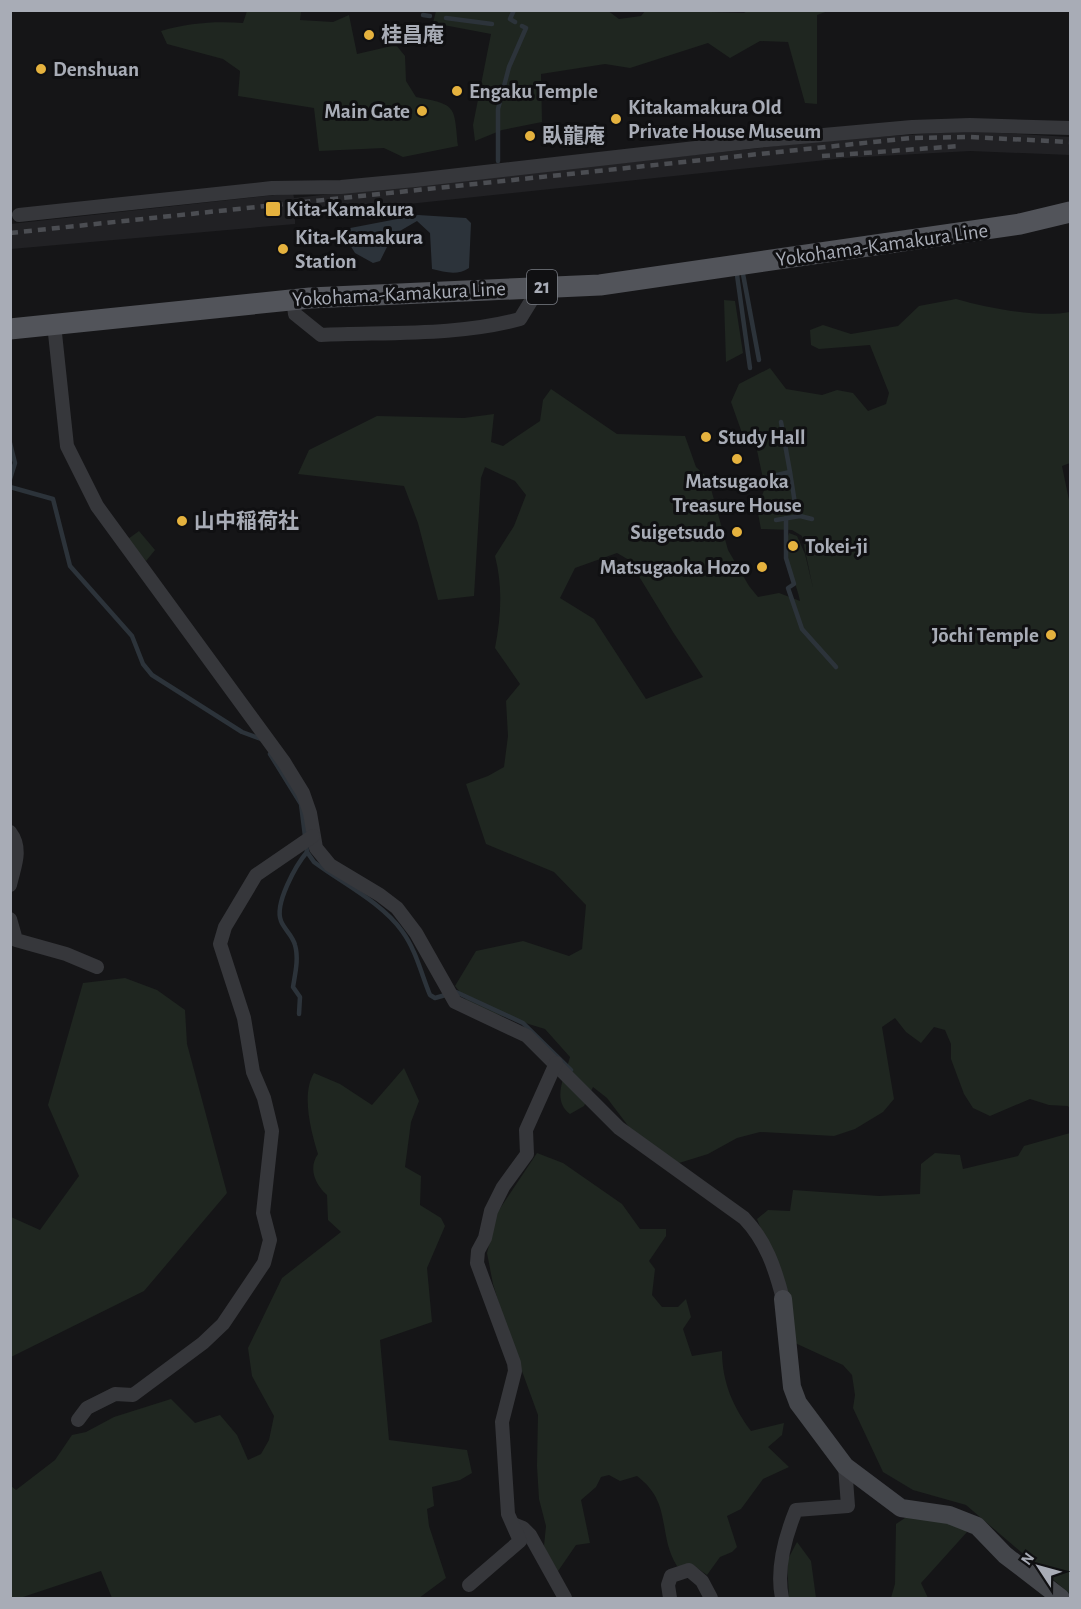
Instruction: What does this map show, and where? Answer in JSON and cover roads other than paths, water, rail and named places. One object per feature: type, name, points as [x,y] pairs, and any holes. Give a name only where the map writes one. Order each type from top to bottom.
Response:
[{"type":"main road","name":"Yokohama-Kamakura Line","points":[[10,329],[293,299],[600,285],[1020,224],[1071,212]]},
{"type":"street","points":[[19,215],[272,188],[341,187],[415,180],[757,141],[912,127],[970,125],[1071,128]]},
{"type":"street","points":[[293,299],[295,314],[321,335],[478,327],[509,322],[520,319],[539,288]]},
{"type":"street","points":[[54,324],[67,446],[97,506],[284,762],[303,793],[310,813],[316,848],[330,865],[381,895],[401,913],[416,933],[455,1002],[527,1036],[619,1128],[744,1218],[759,1233],[771,1258],[783,1299],[792,1388],[798,1403],[844,1466],[901,1508],[949,1515],[977,1526],[1005,1555],[1061,1599]]},
{"type":"street","points":[[10,832],[15,838],[18,854],[10,885]]},
{"type":"street","points":[[78,1420],[87,1408],[115,1394],[133,1395],[203,1343],[223,1324],[264,1263],[270,1240],[263,1213],[272,1131],[264,1098],[253,1072],[244,1018],[220,944],[225,927],[256,875],[313,836]]},
{"type":"street","points":[[10,919],[16,940],[66,954],[97,967]]},
{"type":"street","points":[[469,1585],[520,1541],[508,1514],[502,1422],[514,1363],[477,1263],[478,1251],[485,1238],[491,1211],[503,1187],[527,1154],[526,1130],[556,1063]]},
{"type":"street","points":[[782,1599],[780,1589],[785,1537],[796,1510],[848,1506],[844,1466]]},
{"type":"street","points":[[513,1524],[523,1528],[530,1535],[565,1599]]},
{"type":"street","points":[[670,1599],[668,1585],[671,1576],[689,1570],[702,1581],[711,1599]]},
{"type":"waterway","points":[[514,10],[510,19],[515,22]]},
{"type":"waterway","points":[[423,15],[430,16]]},
{"type":"waterway","points":[[446,18],[492,24]]},
{"type":"waterway","points":[[498,161],[498,109],[509,67],[526,28],[522,26]]},
{"type":"waterway","points":[[743,274],[759,360]]},
{"type":"waterway","points":[[737,275],[750,368]]},
{"type":"waterway","points":[[764,483],[764,478],[790,472],[781,422]]},
{"type":"waterway","points":[[10,443],[15,463],[10,479]]},
{"type":"waterway","points":[[790,472],[797,516]]},
{"type":"waterway","points":[[10,487],[53,499],[70,566],[132,636],[143,664],[152,675],[242,732],[261,739]]},
{"type":"waterway","points":[[776,520],[800,516],[812,519]]},
{"type":"waterway","points":[[786,518],[786,558],[794,584],[788,588],[802,629],[836,667]]},
{"type":"waterway","points":[[270,754],[301,804],[307,852],[314,862],[383,911],[402,931],[411,946],[430,995],[435,998],[456,992],[523,1023],[571,1070]]},
{"type":"waterway","points":[[299,1014],[300,997],[293,987],[296,950],[294,942],[281,921],[280,914],[287,885],[307,852]]},
{"type":"railway","points":[[10,233],[911,138],[969,137],[1070,142]]},
{"type":"railway","points":[[822,156],[960,146]]},
{"type":"place","name":"桂昌庵","points":[[369,35]]},
{"type":"place","name":"Denshuan","points":[[41,69]]},
{"type":"place","name":"Engaku Temple","points":[[457,91]]},
{"type":"place","name":"Main Gate","points":[[422,111]]},
{"type":"place","name":"Kitakamakura Old Private House Museum","points":[[616,119]]},
{"type":"place","name":"臥龍庵","points":[[530,136]]},
{"type":"place","name":"Kita-Kamakura","points":[[273,209]]},
{"type":"place","name":"Kita-Kamakura Station","points":[[283,249]]},
{"type":"place","name":"Study Hall","points":[[706,437]]},
{"type":"place","name":"Matsugaoka Treasure House","points":[[737,459]]},
{"type":"place","name":"山中稲荷社","points":[[182,521]]},
{"type":"place","name":"Suigetsudo","points":[[737,532]]},
{"type":"place","name":"Tokei-ji","points":[[793,546]]},
{"type":"place","name":"Matsugaoka Hozo","points":[[762,567]]},
{"type":"place","name":"Jōchi Temple","points":[[1051,635]]}]
